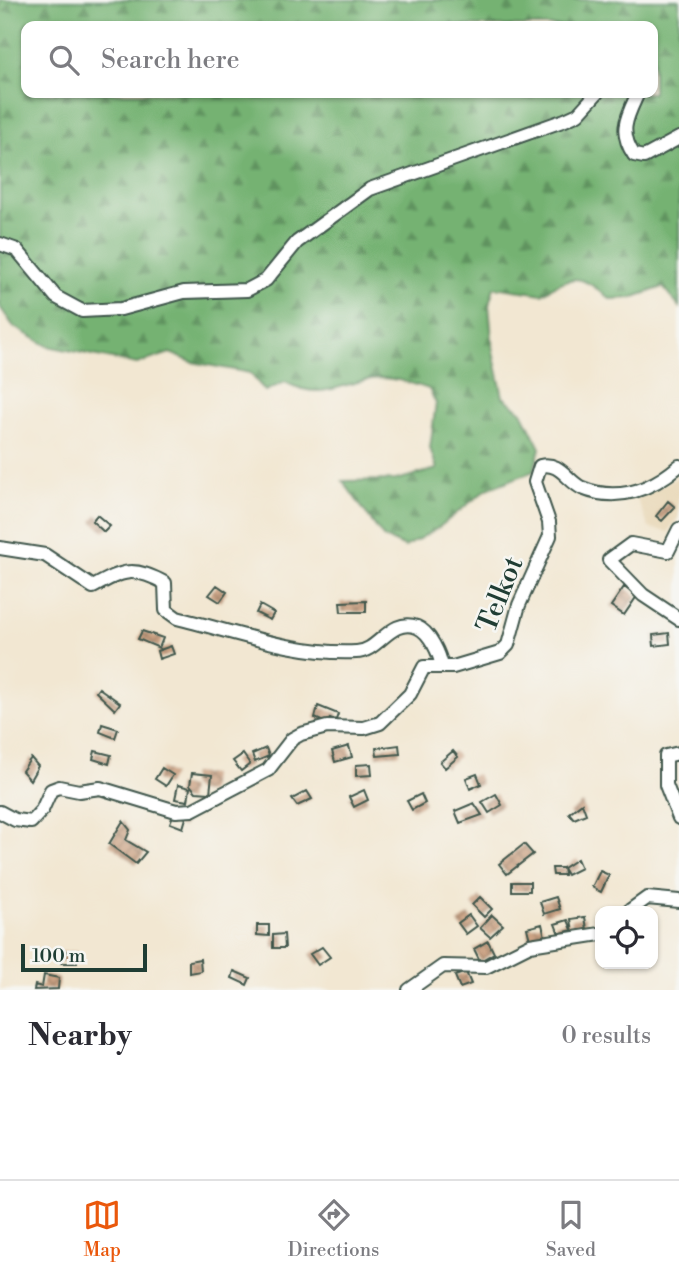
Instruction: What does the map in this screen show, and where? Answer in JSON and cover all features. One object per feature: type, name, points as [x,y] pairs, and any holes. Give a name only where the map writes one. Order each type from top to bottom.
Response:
[{"type":"street","points":[[0,244],[17,250],[56,297],[67,306],[82,311],[121,309],[184,292],[247,290],[267,280],[298,242],[370,189],[565,120],[578,114],[592,98]]},
{"type":"street","points":[[636,98],[624,123],[623,132],[634,155],[644,157],[679,138]]},
{"type":"street","name":"Telkot","points":[[0,812],[15,820],[31,822],[42,810],[51,790],[59,787],[113,790],[176,811],[192,810],[268,770],[292,739],[301,734],[327,727],[364,728],[380,723],[410,694],[424,667],[442,667],[493,656],[508,645],[519,606],[550,536],[549,522],[535,482],[540,466],[554,466],[581,488],[628,494],[663,480],[679,466]]},
{"type":"street","points":[[679,529],[668,551],[631,544],[609,560],[643,595],[679,619]]},
{"type":"street","points":[[0,548],[45,555],[93,587],[121,572],[144,572],[165,583],[166,610],[177,618],[320,653],[360,652],[370,649],[392,630],[402,626],[417,627],[424,631],[435,648],[442,667]]},
{"type":"street","points":[[679,753],[666,756],[666,785],[679,818]]},
{"type":"street","points":[[636,906],[647,898],[679,901]]},
{"type":"street","points":[[409,990],[443,966],[486,967],[530,945],[595,935]]},
{"type":"shaded area","points":[[679,477],[679,516],[668,532],[649,528],[637,499]]},
{"type":"green space","points":[[0,0],[679,0],[679,307],[663,287],[631,298],[610,299],[591,285],[577,279],[562,282],[542,294],[494,287],[489,305],[493,351],[503,397],[522,412],[540,448],[534,471],[487,489],[438,528],[405,547],[383,537],[343,481],[396,480],[437,469],[430,448],[436,403],[429,389],[399,380],[380,378],[322,391],[311,391],[285,382],[265,391],[250,373],[192,362],[170,353],[137,364],[48,346],[14,327],[0,307]]},
{"type":"building","points":[[668,501],[675,507],[662,521],[656,516]]},
{"type":"building","points":[[97,515],[110,526],[104,532],[92,521]]},
{"type":"building","points":[[217,585],[227,592],[220,602],[209,595]]},
{"type":"building","points":[[624,587],[637,596],[624,615],[611,606]]},
{"type":"building","points":[[366,601],[366,612],[341,612],[340,602]]},
{"type":"building","points":[[260,605],[274,613],[270,620],[256,613]]},
{"type":"building","points":[[142,631],[163,638],[159,648],[138,639]]},
{"type":"building","points":[[669,633],[670,644],[654,646],[653,635]]},
{"type":"building","points":[[171,646],[174,654],[159,659],[157,651]]},
{"type":"building","points":[[99,688],[120,703],[115,710],[96,692]]},
{"type":"building","points":[[318,706],[338,714],[336,720],[330,718],[328,724],[315,718]]},
{"type":"building","points":[[102,724],[118,729],[115,738],[100,732]]},
{"type":"building","points":[[399,745],[400,754],[377,756],[376,748]]},
{"type":"building","points":[[349,746],[352,757],[335,762],[332,751]]},
{"type":"building","points":[[266,748],[269,756],[255,762],[252,754]]},
{"type":"building","points":[[95,751],[111,755],[109,764],[93,759]]},
{"type":"building","points":[[453,751],[458,757],[445,768],[440,762]]},
{"type":"building","points":[[243,754],[250,764],[241,771],[233,761]]},
{"type":"building","points":[[31,758],[38,766],[30,780],[22,771]]},
{"type":"building","points":[[371,764],[372,775],[356,776],[356,765]]},
{"type":"building","points":[[162,768],[173,775],[166,786],[155,779]]},
{"type":"building","points":[[192,773],[212,775],[210,793],[196,792],[190,785]]},
{"type":"building","points":[[477,774],[481,784],[470,789],[466,778]]},
{"type":"building","points":[[178,785],[190,788],[188,801],[175,799]]},
{"type":"building","points":[[364,790],[368,800],[354,807],[349,797]]},
{"type":"building","points":[[307,791],[312,799],[297,806],[292,799]]},
{"type":"building","points":[[421,794],[425,803],[412,810],[407,801]]},
{"type":"building","points":[[496,794],[502,805],[489,813],[482,802]]},
{"type":"building","points":[[474,803],[482,815],[460,823],[455,811]]},
{"type":"building","points":[[582,803],[586,814],[574,819],[569,813]]},
{"type":"building","points":[[174,813],[186,818],[183,828],[170,823]]},
{"type":"building","points":[[123,821],[130,830],[126,840],[146,852],[136,864],[109,844]]},
{"type":"building","points":[[524,844],[533,854],[507,874],[499,864]]},
{"type":"building","points":[[577,859],[581,868],[567,875],[563,868]]},
{"type":"building","points":[[552,868],[563,868],[564,875],[553,875]]},
{"type":"building","points":[[600,871],[609,875],[601,892],[592,887]]},
{"type":"building","points":[[512,882],[530,882],[530,891],[512,891]]},
{"type":"building","points":[[480,897],[492,909],[484,917],[472,905]]},
{"type":"building","points":[[556,897],[560,909],[544,914],[540,902]]},
{"type":"building","points":[[469,915],[477,926],[466,934],[458,923]]},
{"type":"building","points":[[492,915],[503,925],[490,937],[480,928]]},
{"type":"building","points":[[585,917],[587,929],[573,932],[571,919]]},
{"type":"building","points":[[568,920],[572,930],[559,934],[555,924]]},
{"type":"building","points":[[542,924],[545,937],[530,940],[527,928]]},
{"type":"building","points":[[257,925],[269,925],[269,936],[257,935]]},
{"type":"building","points":[[284,934],[285,948],[273,948],[273,935]]},
{"type":"building","points":[[488,941],[494,953],[480,961],[474,949]]},
{"type":"building","points":[[322,947],[330,957],[318,965],[310,954]]},
{"type":"building","points":[[77,951],[77,963],[61,963],[61,952]]},
{"type":"building","points":[[200,959],[201,971],[189,973],[189,961]]},
{"type":"building","points":[[234,971],[250,978],[247,985],[232,978]]},
{"type":"building","points":[[466,972],[471,984],[460,988],[455,976]]},
{"type":"building","points":[[44,975],[59,978],[58,989],[34,990],[35,985],[42,987]]}]
